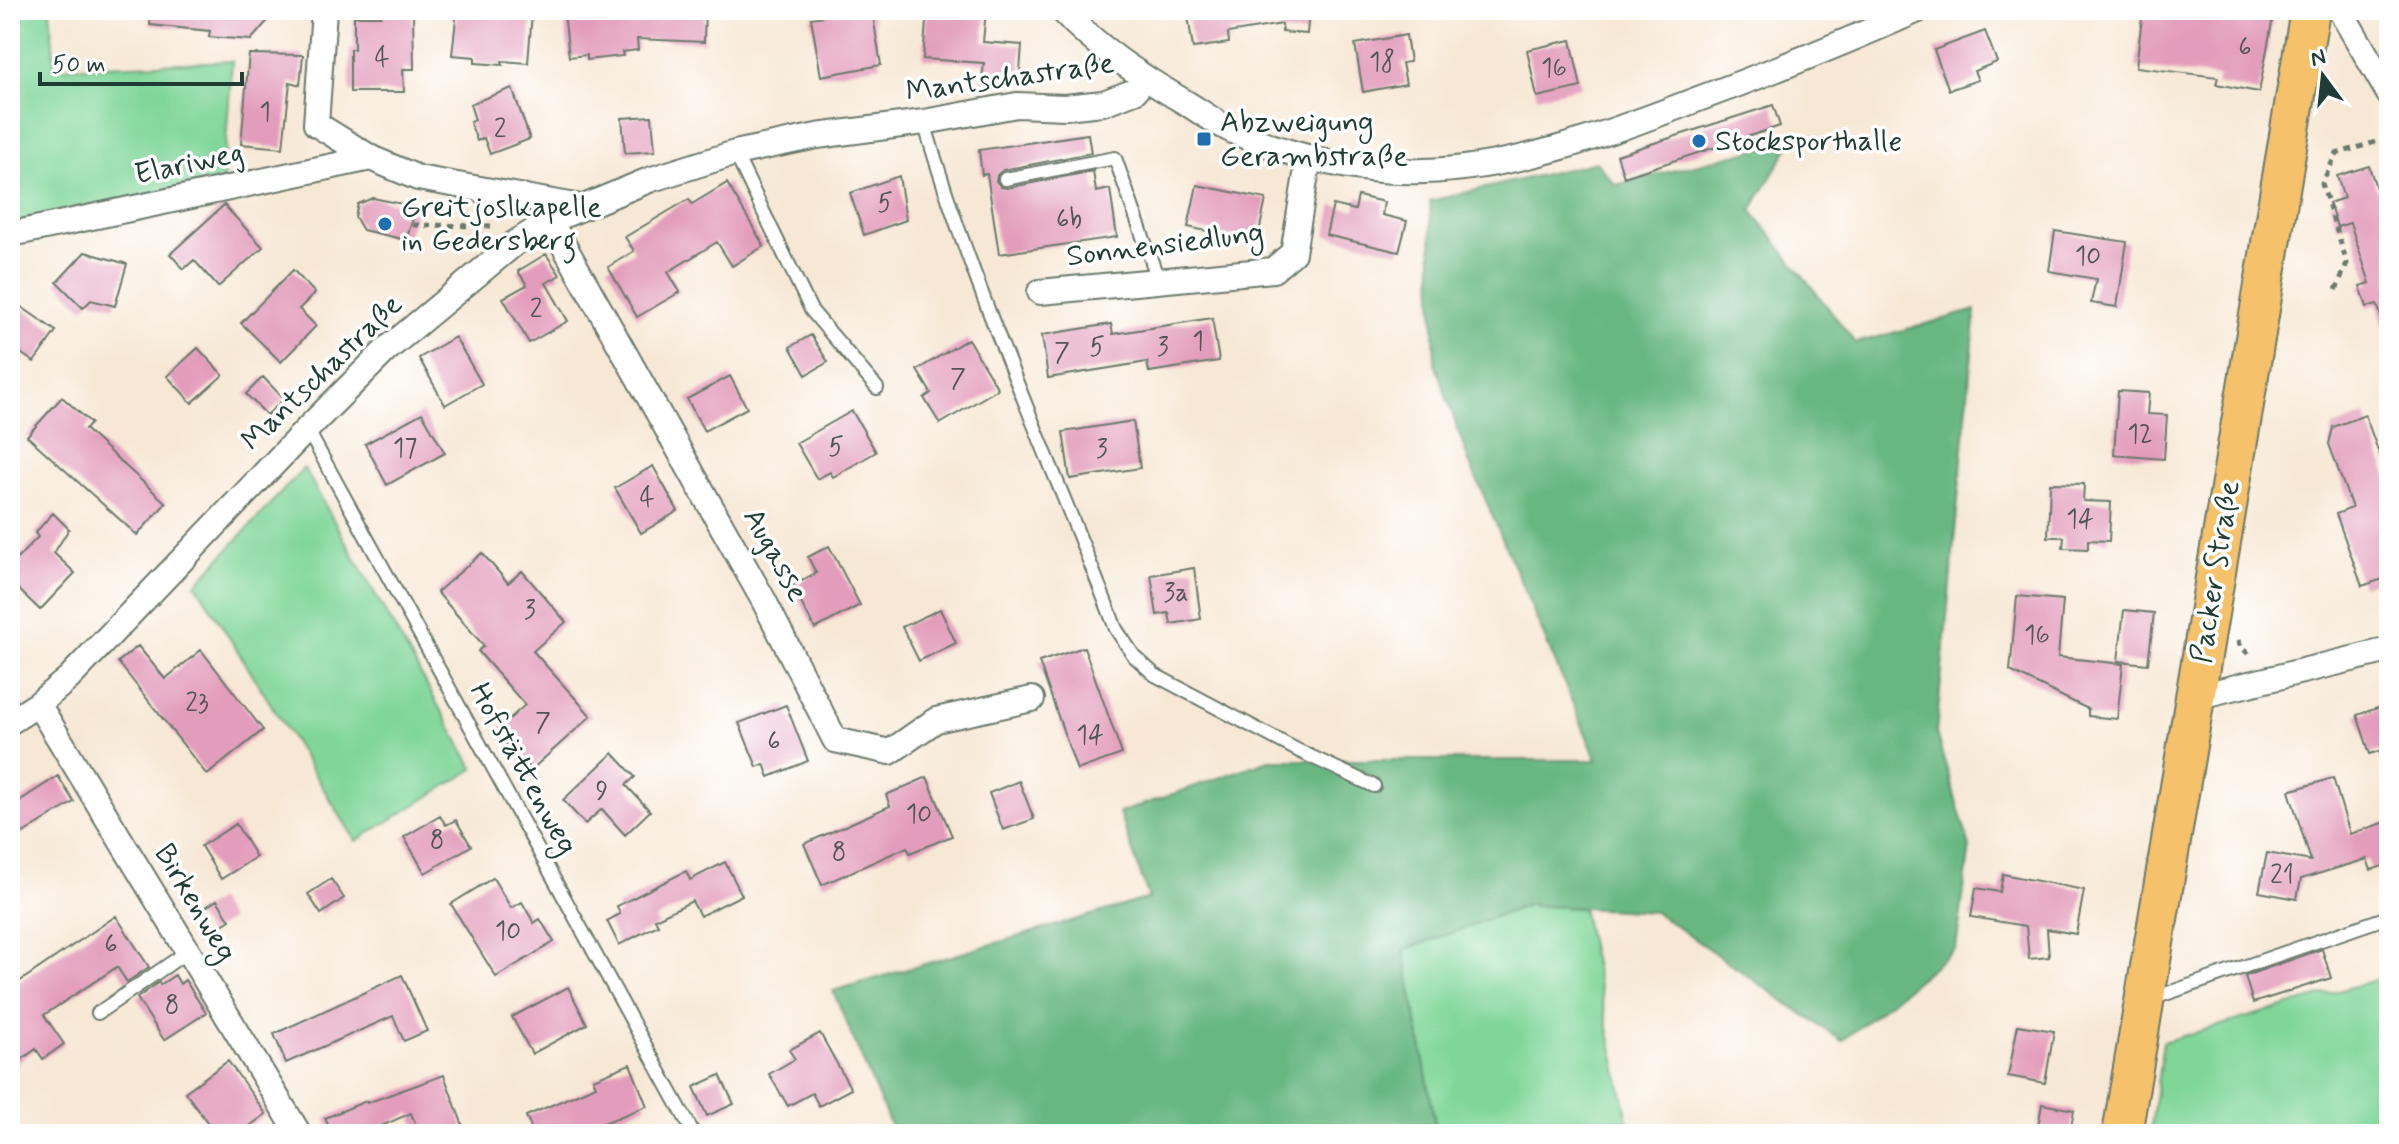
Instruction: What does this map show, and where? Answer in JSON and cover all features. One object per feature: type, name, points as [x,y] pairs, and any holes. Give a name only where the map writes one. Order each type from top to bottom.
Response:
[{"type":"main road","name":"Packer Straße","points":[[2122,1134],[2310,10]]},
{"type":"street","points":[[324,10],[316,124],[371,158],[418,178],[581,207]]},
{"type":"street","points":[[1062,10],[1099,45],[1145,78],[1233,131],[1309,157],[1378,169],[1424,171],[1491,163],[1588,141],[1830,50],[1918,10]]},
{"type":"street","points":[[2340,10],[2389,94]]},
{"type":"street","name":"Mantschastraße","points":[[10,722],[69,678],[386,350],[515,243],[546,224],[649,180],[735,153],[817,136],[924,122],[1017,105],[1065,107],[1103,103],[1135,91],[1145,78]]},
{"type":"street","name":"Sonnensiedlung","points":[[1040,292],[1273,270],[1293,253],[1309,157]]},
{"type":"street","name":"Elariweg","points":[[21,232],[371,158]]},
{"type":"street","name":"Augasse","points":[[546,224],[764,601],[835,740],[890,752],[936,720],[1032,699]]},
{"type":"street","points":[[2195,697],[2389,650]]},
{"type":"street","name":"Birkenweg","points":[[38,704],[299,1134]]},
{"type":"lane","points":[[924,122],[941,178],[1003,344],[1116,629],[1134,656],[1155,675],[1299,751],[1374,786]]},
{"type":"lane","points":[[735,153],[811,310],[877,388]]},
{"type":"lane","points":[[1005,179],[1115,158],[1159,282]]},
{"type":"lane","name":"Hofstättenweg","points":[[307,429],[694,1134]]},
{"type":"lane","points":[[2144,1001],[2385,918]]},
{"type":"lane","points":[[98,1013],[187,952]]},
{"type":"path","points":[[2336,290],[2347,263],[2322,184],[2336,154],[2389,138]]},
{"type":"path","points":[[413,225],[546,224]]},
{"type":"green space","points":[[10,10],[50,10],[55,68],[232,61],[223,181],[10,230]]},
{"type":"green space","points":[[1793,140],[1751,210],[1856,343],[1976,310],[1936,733],[1970,847],[1956,948],[1842,1041],[1655,912],[1527,905],[1404,950],[1437,1134],[894,1134],[833,991],[1149,898],[1119,813],[1269,760],[1597,760],[1468,459],[1435,363],[1430,201],[1596,162],[1616,185]]},
{"type":"green space","points":[[304,468],[474,769],[356,841],[196,584]]},
{"type":"green space","points":[[1527,905],[1582,908],[1631,1134],[1437,1134],[1404,950]]},
{"type":"green space","points":[[2389,976],[2389,1134],[2150,1134],[2163,1042]]},
{"type":"building","points":[[151,10],[277,10],[251,40],[209,37],[210,31],[150,25]]},
{"type":"building","points":[[381,10],[413,10],[414,69],[403,69],[404,92],[350,92],[354,16],[381,16]]},
{"type":"building","points":[[457,10],[532,13],[528,63],[475,63],[475,57],[452,55]]},
{"type":"building","points":[[705,10],[704,42],[637,39],[638,50],[622,52],[623,56],[587,60],[587,55],[569,57],[564,12]]},
{"type":"building","points":[[872,10],[881,65],[821,76],[811,18]]},
{"type":"building","points":[[927,10],[986,10],[983,42],[1022,45],[1019,85],[982,82],[984,63],[923,59]]},
{"type":"building","points":[[1187,10],[1309,10],[1307,34],[1282,32],[1282,24],[1228,33],[1229,43],[1193,48]]},
{"type":"building","points":[[2143,10],[2274,12],[2259,92],[2216,84],[2218,77],[2136,67]]},
{"type":"building","points":[[1985,31],[1997,62],[1974,71],[1978,80],[1949,90],[1934,50]]},
{"type":"building","points":[[1406,35],[1410,62],[1402,63],[1406,84],[1363,92],[1355,44]]},
{"type":"building","points":[[1571,40],[1581,87],[1537,97],[1527,50]]},
{"type":"building","points":[[249,54],[303,55],[300,85],[290,82],[283,148],[241,144]]},
{"type":"building","points":[[512,88],[530,139],[490,154],[484,138],[477,141],[470,122],[475,120],[470,104]]},
{"type":"building","name":"Stocksporthalle","points":[[1773,105],[1780,126],[1624,177],[1617,155]]},
{"type":"building","points":[[652,116],[655,151],[625,153],[622,118]]},
{"type":"building","points":[[1088,134],[1091,153],[1003,170],[996,181],[1007,188],[1093,171],[1096,192],[1110,189],[1117,237],[999,254],[987,174],[982,175],[979,150]]},
{"type":"building","points":[[2369,166],[2389,228],[2389,329],[2385,329],[2377,304],[2367,307],[2360,286],[2370,283],[2350,223],[2337,227],[2329,203],[2344,198],[2337,176]]},
{"type":"building","points":[[899,176],[906,220],[864,235],[850,193]]},
{"type":"building","points":[[727,183],[764,246],[732,266],[717,242],[668,272],[680,292],[637,317],[608,267],[634,251],[625,237],[689,199],[692,204]]},
{"type":"building","points":[[1197,185],[1266,199],[1257,242],[1188,227]]},
{"type":"building","points":[[1358,196],[1384,202],[1382,215],[1407,221],[1399,252],[1326,235],[1333,205],[1355,210]]},
{"type":"building","name":"Greitjoslkapelle in Gedersberg","points":[[373,198],[417,207],[406,240],[363,230],[355,217],[358,204]]},
{"type":"building","points":[[224,205],[263,247],[218,287],[194,260],[184,269],[170,254]]},
{"type":"building","points":[[2055,231],[2127,242],[2117,307],[2091,303],[2096,279],[2049,271]]},
{"type":"building","points":[[85,252],[127,264],[115,306],[91,300],[83,308],[57,282]]},
{"type":"building","points":[[546,254],[560,275],[546,283],[568,321],[529,343],[503,298],[527,285],[518,271]]},
{"type":"building","points":[[293,270],[315,293],[299,309],[316,326],[281,362],[241,323]]},
{"type":"building","points":[[10,299],[56,331],[34,362],[10,346]]},
{"type":"building","points":[[1212,318],[1219,361],[1149,372],[1147,362],[1048,378],[1042,335],[1111,324],[1113,334]]},
{"type":"building","points":[[811,335],[828,362],[806,375],[790,347]]},
{"type":"building","points":[[455,337],[482,384],[445,405],[419,358]]},
{"type":"building","points":[[968,339],[998,389],[940,424],[924,398],[931,393],[917,370]]},
{"type":"building","points":[[198,348],[223,375],[192,403],[167,376]]},
{"type":"building","points":[[730,376],[747,408],[704,431],[687,399]]},
{"type":"building","points":[[263,377],[284,399],[267,415],[246,394]]},
{"type":"building","points":[[2118,391],[2149,393],[2147,414],[2167,415],[2164,459],[2114,455]]},
{"type":"building","points":[[62,397],[91,423],[85,429],[166,503],[137,535],[27,436]]},
{"type":"building","points":[[852,411],[876,452],[833,477],[830,472],[817,479],[796,443]]},
{"type":"building","points":[[422,413],[445,453],[387,485],[365,444]]},
{"type":"building","points":[[2365,415],[2389,481],[2389,577],[2362,586],[2336,514],[2352,508],[2329,444],[2333,427]]},
{"type":"building","points":[[1133,421],[1140,468],[1070,479],[1063,432]]},
{"type":"building","points":[[653,466],[678,511],[641,533],[615,488]]},
{"type":"building","points":[[2050,483],[2084,484],[2083,501],[2111,502],[2109,541],[2088,540],[2088,549],[2063,548],[2064,537],[2048,537]]},
{"type":"building","points":[[53,513],[69,529],[54,553],[75,573],[40,610],[10,581],[10,566],[38,537],[35,533]]},
{"type":"building","points":[[829,546],[860,605],[815,629],[792,586],[816,573],[808,557]]},
{"type":"building","points":[[482,553],[508,583],[522,571],[566,622],[533,651],[591,716],[531,770],[495,732],[525,705],[478,651],[484,646],[437,592]]},
{"type":"building","points":[[1194,568],[1201,619],[1171,624],[1169,613],[1157,615],[1151,575]]},
{"type":"building","points":[[2017,596],[2063,600],[2058,657],[2123,664],[2117,719],[2088,716],[2088,709],[2010,671]]},
{"type":"building","points":[[940,609],[956,643],[919,661],[902,627]]},
{"type":"building","points":[[2124,610],[2154,613],[2148,664],[2118,661]]},
{"type":"building","points":[[138,646],[165,679],[201,650],[263,730],[207,775],[118,662]]},
{"type":"building","points":[[1084,647],[1122,754],[1077,770],[1039,662]]},
{"type":"building","points":[[2389,704],[2389,748],[2370,754],[2357,715]]},
{"type":"building","points":[[786,705],[808,761],[769,777],[764,764],[757,767],[739,723]]},
{"type":"building","points":[[613,753],[635,777],[626,785],[650,811],[625,835],[602,809],[585,824],[563,800]]},
{"type":"building","points":[[58,776],[74,802],[10,841],[10,807]]},
{"type":"building","points":[[927,777],[952,836],[910,853],[907,847],[822,885],[804,844],[890,806],[886,795]]},
{"type":"building","points":[[2333,778],[2350,834],[2389,821],[2389,864],[2371,870],[2367,859],[2301,879],[2297,899],[2259,892],[2267,853],[2311,861],[2289,791]]},
{"type":"building","points":[[1019,781],[1034,819],[1003,830],[989,793]]},
{"type":"building","points":[[440,816],[446,825],[456,820],[471,846],[425,873],[404,837]]},
{"type":"building","points":[[236,824],[256,857],[221,879],[201,846]]},
{"type":"building","points":[[725,862],[742,895],[700,916],[692,901],[655,919],[658,925],[619,945],[607,921],[620,914],[617,906],[686,871],[690,880]]},
{"type":"building","points":[[2003,874],[2084,890],[2076,934],[2047,929],[2049,957],[2029,959],[2026,926],[1971,917],[1976,888],[2000,892]]},
{"type":"building","points":[[493,878],[511,908],[522,902],[534,923],[540,919],[554,942],[496,977],[451,904]]},
{"type":"building","points":[[331,879],[344,898],[321,914],[308,894]]},
{"type":"building","points":[[217,900],[230,920],[208,934],[195,914]]},
{"type":"building","points":[[116,916],[149,967],[127,982],[117,967],[44,1015],[64,1044],[43,1059],[36,1049],[10,1068],[10,988]]},
{"type":"building","points":[[2322,949],[2331,978],[2253,1003],[2245,976]]},
{"type":"building","points":[[175,975],[180,984],[185,980],[206,1013],[164,1040],[137,998]]},
{"type":"building","points":[[402,975],[427,1031],[404,1041],[393,1016],[286,1063],[274,1034]]},
{"type":"building","points":[[568,987],[587,1024],[532,1054],[512,1017]]},
{"type":"building","points":[[2018,1025],[2054,1031],[2045,1083],[2008,1076]]},
{"type":"building","points":[[820,1033],[851,1089],[819,1106],[812,1093],[788,1106],[769,1074],[795,1059],[789,1050]]},
{"type":"building","points":[[228,1061],[266,1114],[239,1134],[216,1134],[185,1092]]},
{"type":"building","points":[[630,1064],[647,1106],[576,1134],[534,1134],[526,1116],[596,1086],[593,1079]]},
{"type":"building","points":[[444,1075],[466,1134],[434,1134],[431,1126],[418,1131],[411,1113],[363,1134],[332,1134],[325,1118]]},
{"type":"building","points":[[720,1075],[734,1104],[707,1116],[694,1087]]},
{"type":"building","points":[[2042,1104],[2074,1110],[2070,1134],[2037,1132]]},
{"type":"place","name":"Abzweigung Gerambstraße","points":[[1204,139]]},
{"type":"place","name":"Stocksporthalle","points":[[1699,141]]},
{"type":"place","name":"Greitjoslkapelle in Gedersberg","points":[[385,224]]}]
